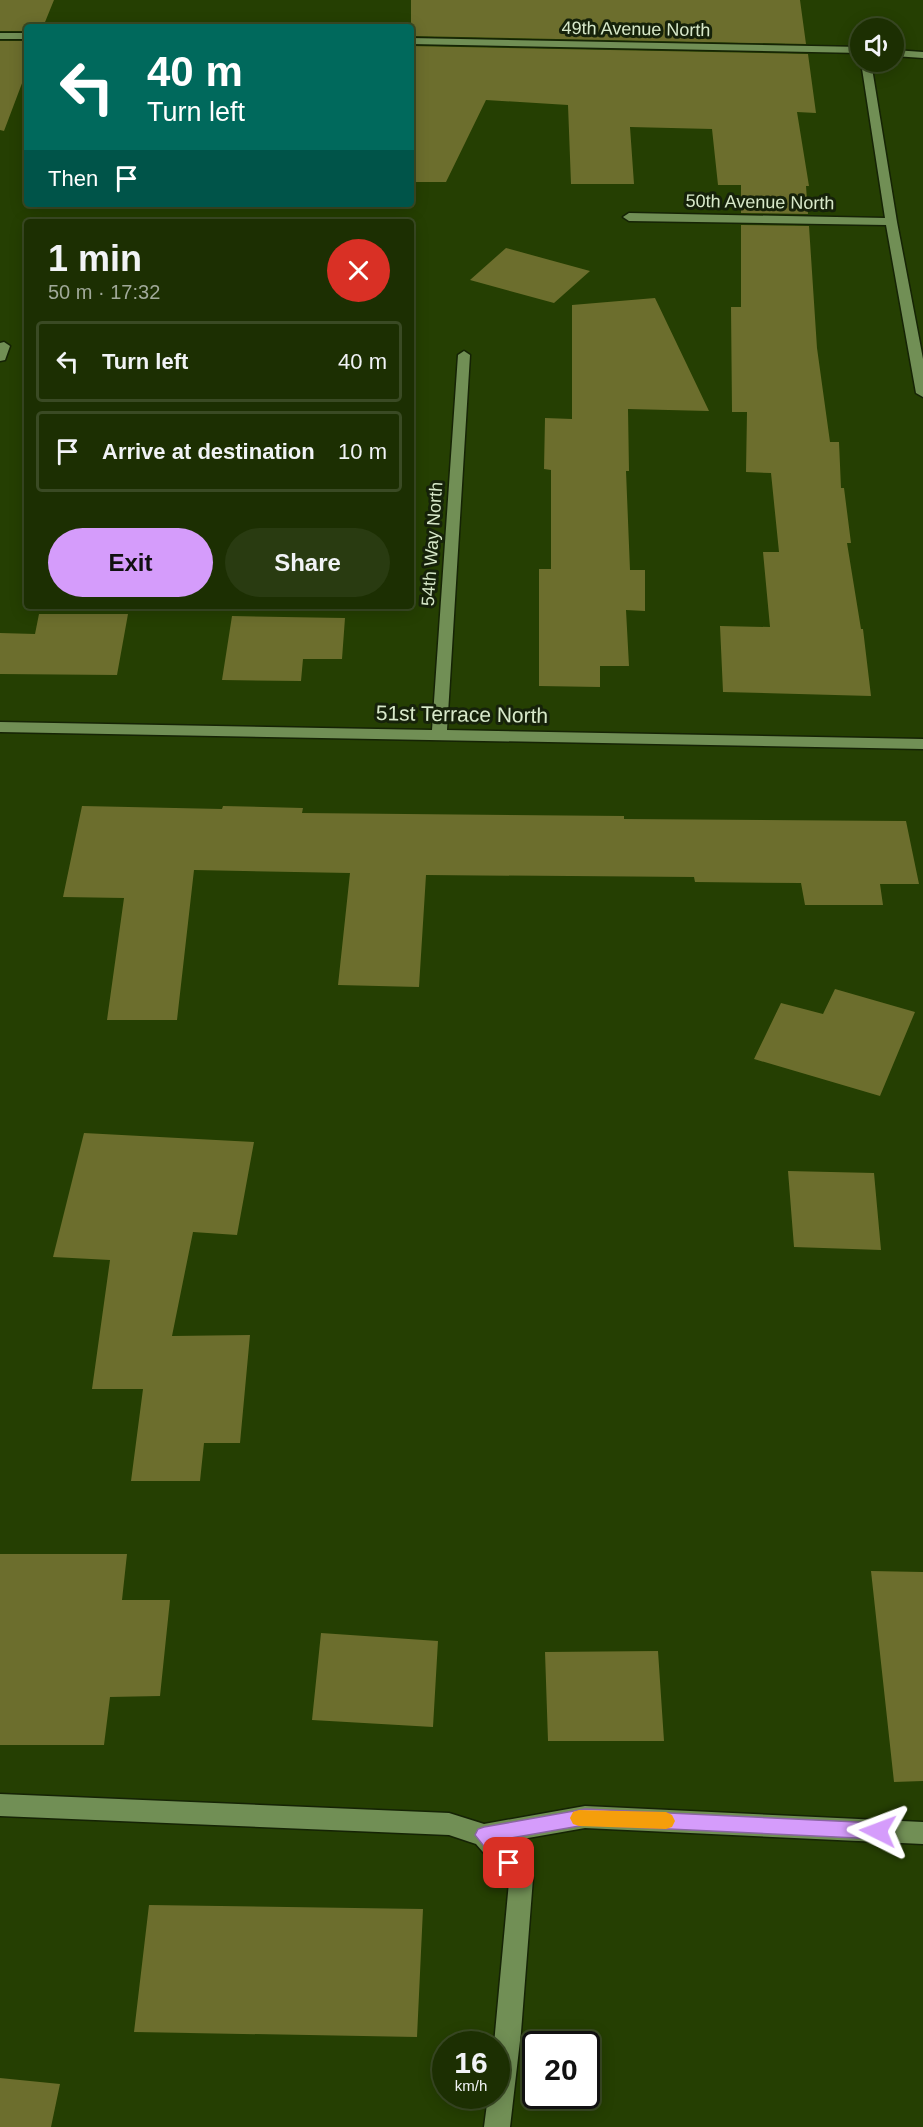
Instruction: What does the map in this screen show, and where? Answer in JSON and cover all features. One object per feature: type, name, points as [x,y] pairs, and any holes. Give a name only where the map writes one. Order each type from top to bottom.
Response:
[{"type":"street","points":[[0,36],[24,36]]},
{"type":"street","name":"49th Avenue North","points":[[414,41],[850,50]]},
{"type":"street","points":[[904,54],[923,55]]},
{"type":"street","points":[[868,72],[891,222],[923,393]]},
{"type":"street","name":"50th Avenue North","points":[[629,217],[891,222]]},
{"type":"street","name":"54th Way North","points":[[439,735],[464,355]]},
{"type":"street","name":"51st Terrace North","points":[[0,727],[923,744]]},
{"type":"street","points":[[0,1805],[449,1824],[484,1835],[585,1817],[923,1833]]},
{"type":"street","points":[[484,1835],[521,1878],[497,2127]]},
{"type":"building","points":[[0,0],[54,0],[44,24],[24,24],[24,31],[0,31]]},
{"type":"building","points":[[411,0],[800,0],[806,44],[414,36],[414,24],[411,24]]},
{"type":"building","points":[[0,41],[24,41],[24,78],[4,131],[0,130]]},
{"type":"building","points":[[414,46],[808,54],[816,113],[797,112],[809,186],[806,186],[808,214],[741,213],[741,185],[718,185],[712,129],[630,127],[634,184],[571,184],[568,105],[486,100],[446,182],[414,182]]},
{"type":"building","points":[[741,225],[809,226],[817,348],[830,442],[839,442],[841,488],[844,488],[851,543],[847,543],[861,629],[863,629],[871,696],[723,692],[720,626],[770,627],[763,552],[779,552],[771,473],[746,472],[747,412],[732,412],[731,307],[741,307]]},
{"type":"building","points":[[506,248],[590,271],[554,303],[470,280]]},
{"type":"building","points":[[655,298],[709,411],[628,409],[629,471],[626,471],[630,570],[645,570],[645,611],[626,610],[629,666],[600,666],[600,687],[539,686],[539,569],[551,569],[551,470],[544,469],[545,418],[572,419],[572,305]]},
{"type":"building","points":[[39,614],[128,614],[117,675],[0,674],[0,633],[35,634]]},
{"type":"building","points":[[232,616],[345,618],[342,659],[303,659],[301,681],[222,680]]},
{"type":"building","points":[[82,806],[222,809],[223,806],[303,808],[302,813],[624,816],[624,819],[906,821],[919,884],[880,884],[883,905],[805,905],[801,883],[695,882],[694,877],[426,875],[419,987],[338,985],[350,873],[194,870],[177,1020],[107,1020],[124,898],[63,897]]},
{"type":"building","points":[[835,989],[915,1012],[880,1096],[754,1059],[781,1003],[823,1014]]},
{"type":"building","points":[[84,1133],[254,1142],[237,1235],[193,1232],[172,1336],[250,1335],[240,1443],[204,1443],[200,1481],[131,1481],[143,1389],[92,1389],[110,1260],[53,1257]]},
{"type":"building","points":[[788,1171],[874,1173],[881,1250],[794,1247]]},
{"type":"building","points":[[0,1554],[127,1554],[122,1600],[170,1600],[160,1696],[110,1697],[104,1745],[0,1745]]},
{"type":"building","points":[[871,1571],[923,1572],[923,1781],[894,1782]]},
{"type":"building","points":[[321,1633],[438,1641],[433,1727],[312,1720]]},
{"type":"building","points":[[658,1651],[664,1741],[548,1741],[545,1652]]},
{"type":"building","points":[[149,1905],[423,1909],[417,2037],[134,2032]]},
{"type":"building","points":[[0,2078],[60,2084],[51,2127],[0,2127]]},
{"type":"slow traffic","points":[[579,1818],[666,1821]]},
{"type":"route","points":[[509,1863],[484,1835],[585,1817],[878,1831]]}]
